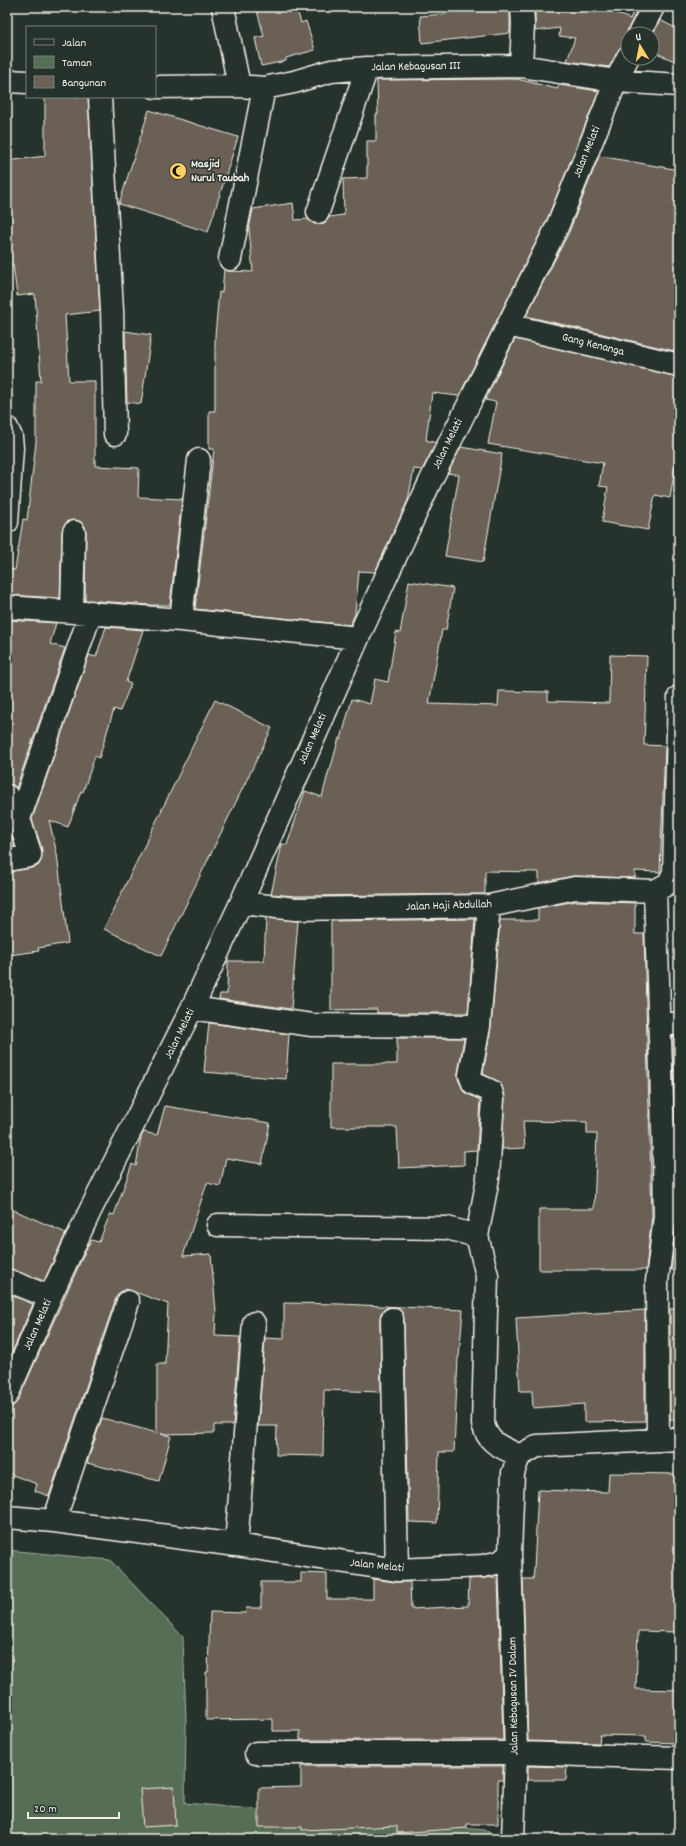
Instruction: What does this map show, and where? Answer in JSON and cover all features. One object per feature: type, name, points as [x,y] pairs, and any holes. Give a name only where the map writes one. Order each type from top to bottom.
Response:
[{"type":"street","points":[[223,7],[240,86]]},
{"type":"street","points":[[521,66],[523,24],[522,7]]},
{"type":"street","points":[[643,26],[653,7]]},
{"type":"street","name":"Jalan Kebagusan III","points":[[156,87],[240,86],[264,88],[294,82],[331,71],[367,68],[521,66],[616,81],[679,85]]},
{"type":"street","name":"Jalan Melati","points":[[7,1395],[50,1297],[89,1214],[192,1008],[241,903],[358,638],[430,482],[557,227],[616,81],[624,66]]},
{"type":"street","points":[[318,212],[367,68]]},
{"type":"street","points":[[7,81],[26,82]]},
{"type":"street","points":[[230,259],[264,88]]},
{"type":"street","points":[[100,98],[112,310],[115,434]]},
{"type":"street","name":"Gang Kenanga","points":[[508,324],[679,365]]},
{"type":"street","points":[[7,428],[11,437],[12,448],[7,522]]},
{"type":"street","points":[[181,620],[199,460]]},
{"type":"street","points":[[19,818],[82,612],[74,532]]},
{"type":"street","points":[[7,607],[181,620],[358,638]]},
{"type":"street","points":[[510,1554],[513,1473],[519,1456],[537,1446],[669,1439],[657,1281],[672,1157],[669,1024],[655,891],[669,883],[674,872],[677,827],[679,697]]},
{"type":"street","points":[[7,796],[19,818],[30,853],[30,856],[26,858],[7,860]]},
{"type":"street","name":"Jalan Haji Abdullah","points":[[241,903],[295,909],[489,906],[575,888],[655,891]]},
{"type":"street","points":[[489,906],[479,1026],[470,1074],[473,1083],[491,1091],[494,1105],[488,1178],[477,1236],[487,1275],[483,1424],[486,1436],[519,1456]]},
{"type":"street","points":[[192,1008],[312,1025],[479,1026]]},
{"type":"street","points":[[218,1225],[447,1228],[477,1236]]},
{"type":"street","points":[[7,1280],[50,1297]]},
{"type":"street","points":[[54,1521],[128,1302]]},
{"type":"street","points":[[392,1319],[397,1570]]},
{"type":"street","points":[[236,1545],[254,1323]]},
{"type":"street","name":"Jalan Melati","points":[[7,1517],[54,1521],[236,1545],[397,1570],[483,1566],[500,1562],[510,1554]]},
{"type":"street","name":"Jalan Kebagusan IV Dalam","points":[[510,1554],[516,1753],[514,1839]]},
{"type":"street","points":[[256,1753],[516,1753],[679,1758]]},
{"type":"green space","points":[[7,1550],[110,1560],[183,1637],[186,1720],[185,1803],[484,1830],[506,1839],[7,1839]]},
{"type":"green space","points":[[552,1834],[605,1839],[551,1839]]},
{"type":"building","points":[[256,7],[296,7],[301,23],[306,21],[315,50],[286,58],[286,61],[261,66],[255,38],[264,36]]},
{"type":"building","points":[[446,7],[510,7],[510,33],[422,43],[420,16],[446,14]]},
{"type":"building","points":[[535,7],[599,7],[630,19],[635,7],[638,9],[630,26],[620,26],[620,48],[609,67],[567,61],[575,38],[559,36],[560,28],[535,31]]},
{"type":"building","points":[[660,20],[679,30],[679,63],[660,55],[660,26],[657,26]]},
{"type":"building","points":[[517,79],[557,89],[559,85],[599,91],[546,222],[459,396],[432,393],[426,440],[436,443],[422,470],[414,469],[408,500],[375,572],[359,571],[355,614],[350,625],[195,609],[214,449],[209,449],[209,411],[215,411],[215,336],[219,292],[222,293],[224,269],[228,271],[253,272],[249,229],[253,209],[293,203],[295,220],[308,219],[314,224],[326,222],[329,217],[344,215],[343,179],[367,178],[367,141],[376,141],[376,114],[378,114],[377,80]]},
{"type":"building","points":[[45,98],[88,98],[100,311],[65,315],[69,381],[95,381],[95,466],[139,468],[138,497],[182,499],[170,605],[85,600],[86,532],[85,526],[81,522],[75,520],[68,521],[64,525],[62,531],[60,598],[7,595],[10,569],[15,570],[23,519],[27,520],[36,442],[36,381],[41,381],[35,294],[17,296],[13,264],[7,265],[7,161],[45,156]]},
{"type":"building","name":"Masjid Nurul Taubah","points":[[149,110],[238,137],[208,232],[119,204]]},
{"type":"building","points":[[599,156],[679,170],[679,352],[526,316],[569,232]]},
{"type":"building","points":[[125,331],[151,335],[141,404],[127,402]]},
{"type":"building","points":[[515,339],[679,377],[679,463],[676,462],[670,498],[655,495],[648,530],[602,522],[608,487],[599,486],[603,463],[488,444],[496,402],[485,400]]},
{"type":"building","points":[[461,447],[502,454],[483,562],[445,556],[459,475],[448,473]]},
{"type":"building","points":[[409,581],[453,588],[446,630],[442,630],[429,704],[498,706],[499,691],[548,692],[548,701],[609,703],[610,655],[647,656],[644,745],[665,746],[660,872],[635,871],[635,878],[573,876],[539,883],[539,872],[485,871],[485,894],[296,896],[271,894],[282,844],[287,845],[305,791],[322,797],[329,770],[339,738],[341,739],[352,699],[370,704],[375,679],[388,682],[396,632],[400,633]]},
{"type":"building","points":[[7,620],[56,623],[50,644],[65,648],[16,788],[13,785],[7,784]]},
{"type":"building","points":[[106,627],[143,630],[126,682],[131,684],[120,711],[114,709],[99,758],[95,756],[83,792],[81,791],[68,827],[49,820],[57,854],[68,943],[38,948],[39,951],[9,955],[7,941],[7,872],[32,868],[38,866],[41,861],[42,849],[32,819],[89,655],[96,657]]},
{"type":"building","points":[[215,700],[272,728],[161,956],[104,929]]},
{"type":"building","points":[[7,823],[15,846],[7,847]]},
{"type":"building","points":[[576,901],[635,903],[635,934],[644,934],[652,1215],[646,1270],[539,1270],[539,1209],[594,1209],[597,1134],[587,1134],[587,1122],[523,1121],[525,1148],[502,1149],[505,1095],[500,1083],[483,1074],[491,1027],[500,920],[538,920],[538,908]]},
{"type":"building","points":[[266,918],[298,921],[291,1009],[219,999],[220,994],[227,994],[228,961],[264,961]]},
{"type":"building","points":[[475,919],[468,1013],[377,1013],[377,1009],[331,1010],[331,921]]},
{"type":"building","points":[[209,1023],[289,1034],[286,1079],[204,1072]]},
{"type":"building","points":[[672,1036],[679,1036],[679,1105],[675,1105]]},
{"type":"building","points":[[397,1038],[464,1038],[458,1079],[464,1092],[480,1100],[477,1150],[464,1151],[464,1165],[399,1168],[397,1127],[331,1127],[331,1064],[397,1064]]},
{"type":"building","points":[[165,1106],[270,1123],[262,1164],[226,1158],[220,1186],[207,1183],[183,1256],[211,1254],[216,1312],[215,1336],[240,1337],[233,1425],[214,1425],[214,1433],[161,1434],[171,1436],[159,1481],[87,1463],[102,1418],[157,1433],[157,1364],[165,1364],[168,1304],[126,1289],[119,1293],[116,1298],[49,1496],[35,1491],[37,1484],[7,1473],[7,1407],[14,1405],[18,1400],[89,1243],[90,1244],[91,1240],[99,1242],[110,1214],[114,1215],[132,1164],[136,1166],[141,1137],[144,1132],[157,1135]]},
{"type":"building","points":[[677,1159],[679,1159],[679,1269],[671,1270],[678,1216]]},
{"type":"building","points":[[7,1207],[66,1233],[44,1281],[7,1268]]},
{"type":"building","points":[[7,1294],[33,1304],[7,1364]]},
{"type":"building","points":[[284,1303],[341,1304],[463,1310],[458,1357],[454,1452],[439,1452],[437,1523],[409,1522],[404,1319],[402,1312],[398,1308],[386,1308],[381,1313],[381,1392],[324,1390],[323,1456],[276,1455],[277,1426],[258,1426],[265,1338],[284,1339]]},
{"type":"building","points":[[679,1308],[679,1420],[670,1420],[670,1309]]},
{"type":"building","points":[[645,1310],[645,1421],[584,1422],[584,1404],[533,1408],[532,1391],[520,1391],[516,1318]]},
{"type":"building","points":[[609,1473],[679,1474],[679,1632],[638,1631],[636,1689],[679,1690],[679,1743],[646,1742],[646,1736],[600,1735],[599,1743],[528,1741],[523,1579],[533,1579],[538,1490],[608,1492]]},
{"type":"building","points":[[301,1573],[327,1574],[327,1599],[373,1599],[373,1579],[395,1582],[410,1582],[411,1609],[468,1606],[469,1579],[498,1577],[503,1740],[300,1740],[300,1731],[273,1731],[273,1719],[206,1720],[206,1672],[208,1672],[210,1612],[245,1613],[246,1608],[261,1608],[261,1582],[301,1582]]},
{"type":"building","points":[[301,1766],[503,1766],[503,1780],[498,1780],[498,1824],[467,1824],[467,1828],[397,1833],[397,1826],[302,1830],[302,1827],[259,1827],[259,1788],[301,1787]]},
{"type":"building","points":[[528,1766],[567,1767],[566,1780],[528,1780]]},
{"type":"building","points":[[174,1787],[176,1825],[143,1827],[140,1789]]},
{"type":"place","name":"Masjid Nurul Taubah","points":[[178,171]]}]
